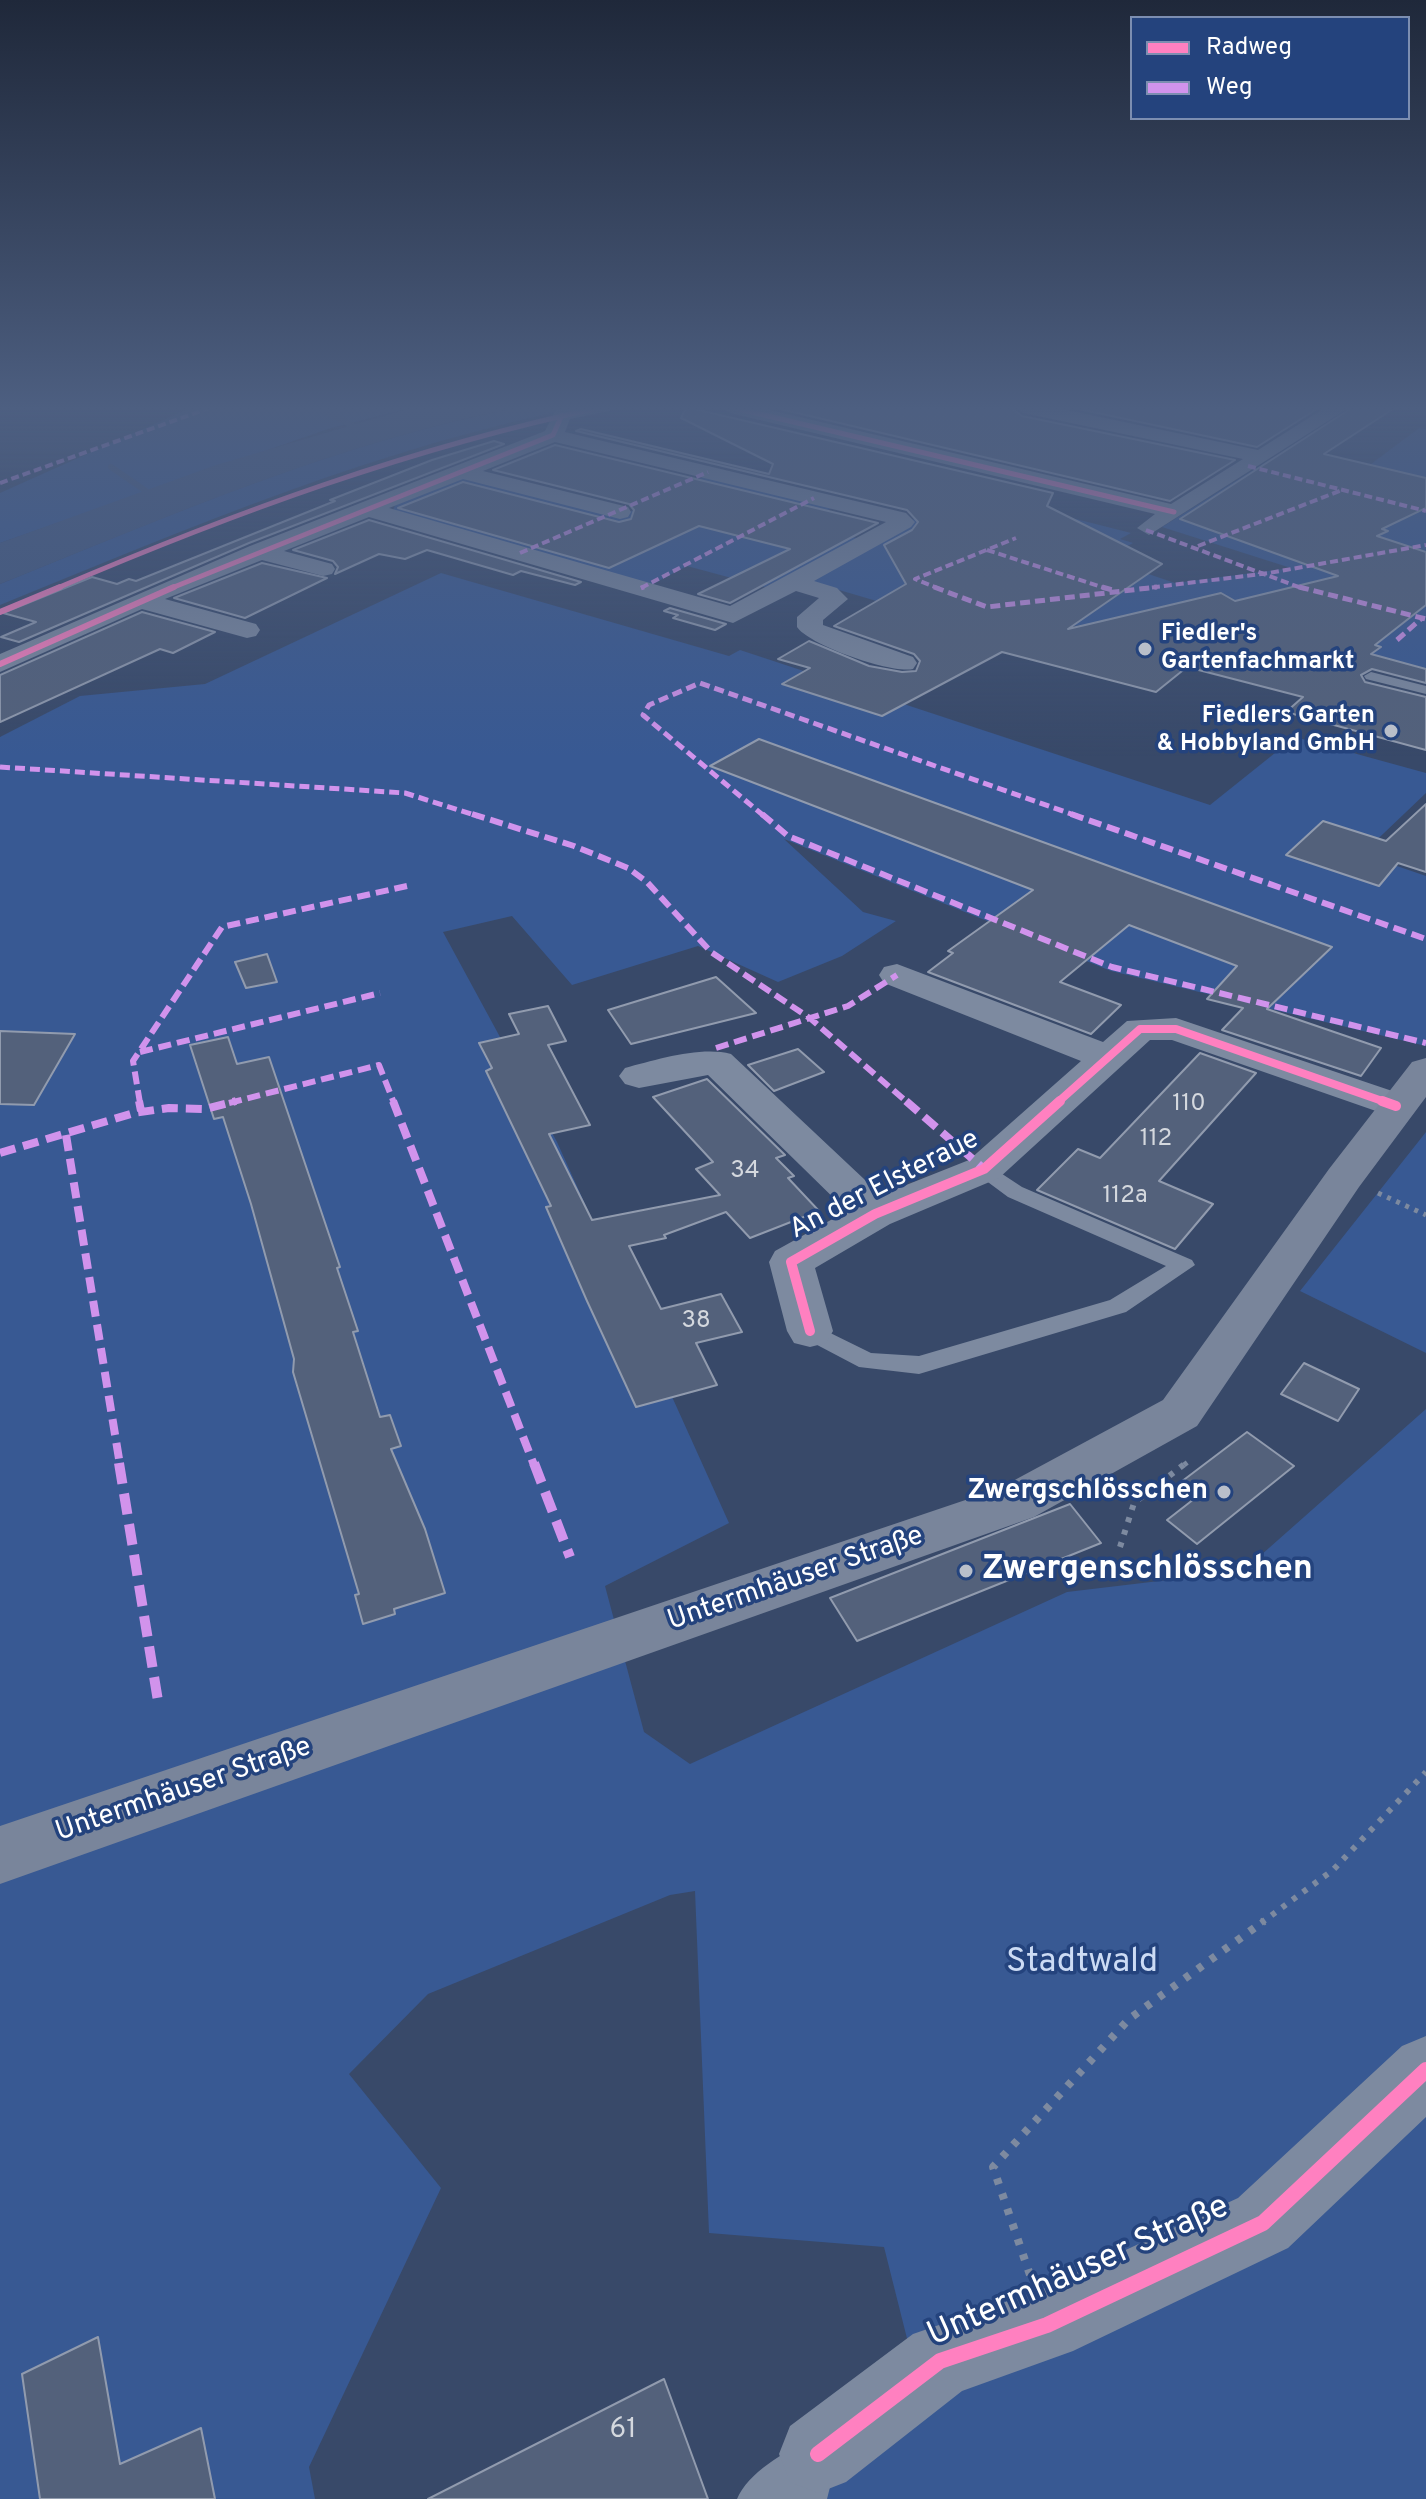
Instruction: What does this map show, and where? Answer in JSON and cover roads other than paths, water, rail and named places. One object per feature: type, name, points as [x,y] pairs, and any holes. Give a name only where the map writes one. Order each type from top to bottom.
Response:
[{"type":"main road","name":"Untermhäuser Straße","points":[[0,1855],[1016,1503],[1180,1413],[1344,1178],[1411,1088]]},
{"type":"street","points":[[0,664],[140,600],[329,524]]},
{"type":"street","points":[[417,524],[733,615],[900,524]]},
{"type":"street","points":[[1146,530],[1156,524]]},
{"type":"street","points":[[258,551],[323,569]]},
{"type":"street","points":[[793,582],[835,599],[810,617],[810,627],[819,635],[903,663]]},
{"type":"street","points":[[140,600],[247,630]]},
{"type":"street","points":[[897,975],[1106,1057]]},
{"type":"street","name":"An der Elsteraue","points":[[810,1331],[791,1262],[875,1214],[984,1169],[1140,1029],[1176,1029],[1411,1088]]},
{"type":"street","name":"An der Elsteraue","points":[[639,1076],[717,1055],[875,1214]]},
{"type":"street","name":"Untermhäuser Straße","points":[[812,2477],[940,2361],[1047,2325],[1263,2223],[1426,2070]]},
{"type":"lane","points":[[1371,676],[1426,690]]},
{"type":"lane","points":[[810,1331],[867,1361],[919,1365],[1118,1306],[1184,1265],[1015,1192],[984,1169]]},
{"type":"lane","points":[[757,2499],[812,2477]]},
{"type":"place","name":"Fiedler's Gartenfachmarkt","points":[[1145,649]]},
{"type":"place","name":"Fiedlers Garten & Hobbyland GmbH","points":[[1391,731]]},
{"type":"place","name":"Zwergschlösschen","points":[[1224,1492]]},
{"type":"place","name":"Zwergenschlösschen","points":[[966,1571]]},
{"type":"park label","name":"Stadtwald","points":[[1082,1964]]}]
